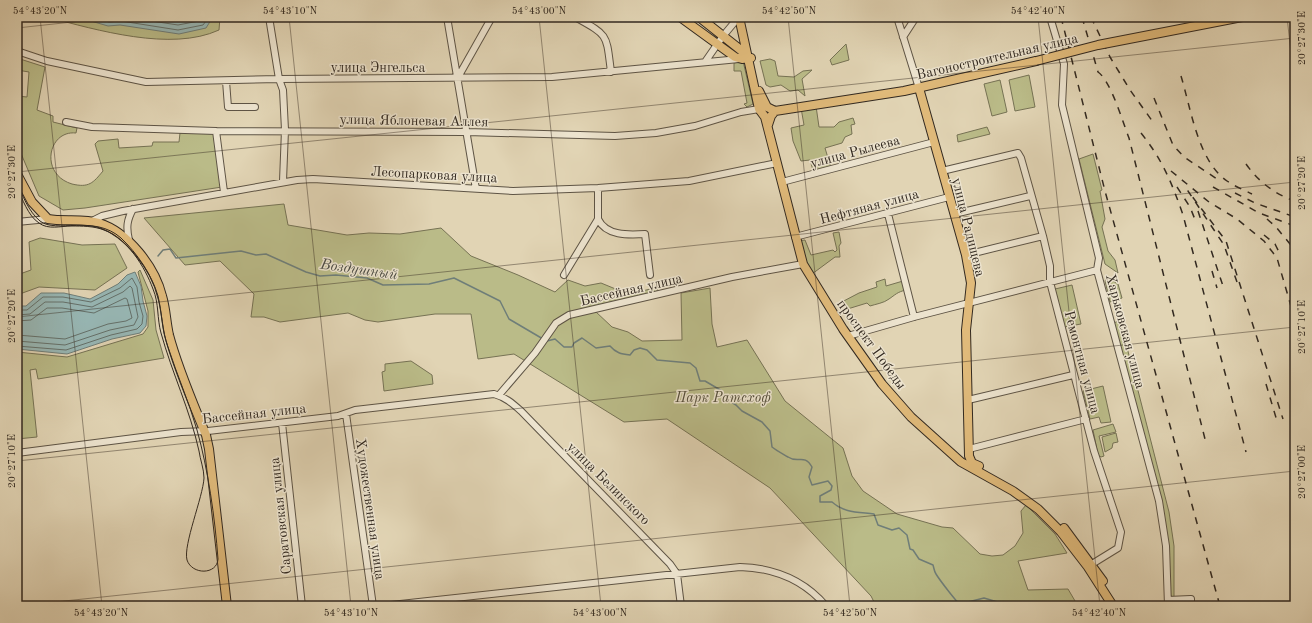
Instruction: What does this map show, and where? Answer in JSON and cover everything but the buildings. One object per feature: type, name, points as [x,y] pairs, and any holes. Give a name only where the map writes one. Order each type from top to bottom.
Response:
[{"type":"main road","points":[[680,17],[735,57],[747,57]]},
{"type":"main road","points":[[699,17],[747,57]]},
{"type":"main road","name":"проспект Победы","points":[[740,17],[747,57],[759,109],[765,117],[795,238],[803,264],[848,336],[895,400],[911,417],[961,462],[1013,491],[1038,509],[1061,532],[1088,567],[1113,606]]},
{"type":"main road","name":"Вагоностроительная улица","points":[[775,111],[918,88],[1098,45],[1242,17]]},
{"type":"main road","name":"проспект Победы","points":[[747,57],[762,100],[769,109],[775,111]]},
{"type":"main road","name":"улица Радищева","points":[[918,88],[966,255],[971,283],[968,303],[966,354],[970,460],[974,464],[1017,488],[1045,508],[1067,531],[1092,564]]},
{"type":"main road","points":[[768,128],[769,119],[775,111]]},
{"type":"main road","points":[[17,170],[18,177],[37,209],[48,219],[92,221],[103,224],[129,240],[143,257],[158,284],[162,296],[169,335],[204,431],[209,449],[227,606]]},
{"type":"main road","points":[[953,454],[960,454],[969,449]]},
{"type":"main road","points":[[1092,564],[1119,606]]},
{"type":"street","points":[[269,17],[279,79],[283,90],[285,130],[283,181]]},
{"type":"street","points":[[447,17],[476,189]]},
{"type":"street","points":[[457,79],[492,17]]},
{"type":"street","points":[[575,17],[599,30],[605,37],[611,72]]},
{"type":"street","points":[[705,62],[723,36],[740,17]]},
{"type":"street","name":"улица Радищева","points":[[897,17],[918,88]]},
{"type":"street","points":[[903,37],[916,17]]},
{"type":"street","name":"Харьковская улица","points":[[1050,17],[1064,64],[1062,105],[1099,258],[1098,270],[1159,501],[1166,546],[1168,603]]},
{"type":"street","name":"улица Энгельса","points":[[17,51],[47,61],[146,82],[279,79],[457,79],[552,77],[747,57]]},
{"type":"street","points":[[226,80],[228,107],[256,107]]},
{"type":"street","name":"улица Яблоневая Аллея","points":[[66,122],[92,126],[216,131],[285,130],[467,132],[609,136],[656,133],[695,126],[741,112],[759,109]]},
{"type":"street","points":[[216,131],[224,192]]},
{"type":"street","name":"улица Рылеева","points":[[782,182],[934,142]]},
{"type":"street","name":"Ремонтная улица","points":[[942,171],[1018,152],[1021,158],[1030,196],[1043,236],[1050,266],[1050,282],[1073,375],[1094,451],[1121,532],[1118,548],[1092,564]]},
{"type":"street","name":"Лесопарковая улица","points":[[92,221],[102,216],[133,209],[283,181],[314,179],[513,191],[598,188],[689,181],[777,163]]},
{"type":"street","points":[[598,188],[598,219],[601,225],[622,235],[644,234],[650,275]]},
{"type":"street","points":[[954,214],[1030,196]]},
{"type":"street","name":"Нефтяная улица","points":[[795,238],[949,197]]},
{"type":"street","points":[[30,221],[37,209]]},
{"type":"street","points":[[129,240],[126,230],[127,222],[133,209]]},
{"type":"street","points":[[888,214],[914,317]]},
{"type":"street","points":[[17,222],[48,219]]},
{"type":"street","points":[[564,275],[598,219]]},
{"type":"street","points":[[966,255],[1043,236]]},
{"type":"street","name":"Бассейная улица","points":[[17,453],[176,432],[204,431],[282,423],[346,414],[355,410],[496,395],[535,353],[556,324],[569,315],[732,278],[803,264]]},
{"type":"street","points":[[848,336],[914,317],[1098,270]]},
{"type":"street","points":[[968,400],[1073,375]]},
{"type":"street","name":"улица Белинского","points":[[496,395],[513,403],[521,410],[631,521],[670,564],[677,574]]},
{"type":"street","name":"Художественная улица","points":[[346,414],[373,606]]},
{"type":"street","points":[[969,449],[1086,419]]},
{"type":"street","name":"Саратовская улица","points":[[282,423],[302,606]]},
{"type":"street","points":[[382,606],[740,567],[775,571],[790,577],[814,592],[826,606]]},
{"type":"street","points":[[677,574],[681,606]]},
{"type":"street","points":[[453,598],[454,606]]},
{"type":"street","points":[[1168,603],[1191,599],[1191,606]]},
{"type":"green space","points":[[47,17],[220,17],[219,30],[200,36],[179,39],[157,39],[111,33]]},
{"type":"green space","points":[[846,44],[849,60],[832,65],[830,60]]},
{"type":"green space","points":[[17,58],[45,67],[37,110],[53,116],[53,122],[77,128],[76,133],[66,134],[59,138],[54,145],[51,154],[51,163],[55,171],[62,179],[72,184],[87,185],[96,179],[103,171],[95,144],[98,141],[118,139],[119,148],[152,146],[153,142],[179,142],[180,133],[213,132],[222,187],[63,210],[39,196],[17,144],[17,96],[27,97],[29,72],[17,70]]},
{"type":"green space","points":[[770,59],[775,61],[778,76],[794,77],[803,71],[812,70],[802,79],[805,96],[798,90],[790,91],[781,85],[770,87],[766,85],[760,61]]},
{"type":"green space","points":[[743,61],[753,104],[747,107],[744,104],[747,103],[741,71],[734,71],[734,63]]},
{"type":"green space","points":[[1029,75],[1035,107],[1015,111],[1009,80]]},
{"type":"green space","points":[[1000,80],[1007,112],[992,116],[984,84]]},
{"type":"green space","points":[[816,106],[819,127],[834,127],[839,122],[853,118],[855,124],[851,125],[852,134],[845,137],[842,143],[825,148],[831,168],[813,170],[810,160],[801,161],[793,141],[791,128],[804,125],[801,108]]},
{"type":"green space","points":[[987,127],[990,134],[958,142],[957,135]]},
{"type":"green space","points":[[1093,154],[1102,190],[1100,191],[1105,219],[1102,227],[1108,251],[1115,260],[1118,273],[1105,264],[1079,159]]},
{"type":"green space","name":"Парк Ратсхоф","points":[[284,204],[288,225],[347,235],[369,233],[400,234],[441,228],[471,256],[555,292],[568,280],[585,286],[601,283],[618,290],[623,296],[658,287],[657,292],[595,311],[612,327],[628,332],[642,341],[682,340],[681,293],[710,288],[712,324],[717,347],[747,340],[785,401],[843,448],[852,476],[863,491],[897,514],[942,527],[953,528],[980,554],[992,556],[1003,555],[1015,546],[1023,533],[1021,511],[1026,505],[1055,534],[1067,553],[1018,561],[1028,590],[1068,589],[1078,606],[876,606],[871,596],[770,488],[667,419],[624,422],[514,354],[478,359],[471,314],[435,314],[378,322],[365,320],[348,313],[280,322],[264,317],[251,317],[254,294],[220,261],[185,265],[144,218]]},
{"type":"green space","points":[[839,232],[841,243],[839,246],[840,257],[835,257],[812,274],[804,262],[798,241],[805,240],[811,255],[833,250],[835,252],[837,250],[833,233]]},
{"type":"green space","points":[[40,238],[82,245],[115,244],[127,268],[95,290],[39,287],[17,295],[17,275],[31,270],[29,242]]},
{"type":"green space","points":[[140,270],[153,300],[156,330],[164,358],[38,379],[36,369],[30,370],[37,437],[17,439],[17,352],[67,357],[143,334],[148,327],[148,311],[138,272]]},
{"type":"green space","points":[[1107,277],[1118,284],[1122,298],[1110,302],[1105,281]]},
{"type":"green space","points":[[885,279],[886,286],[903,281],[906,290],[887,300],[870,306],[867,303],[841,311],[838,304],[859,293],[877,287],[876,282]]},
{"type":"green space","points":[[1072,285],[1081,324],[1064,327],[1055,289]]},
{"type":"green space","points":[[1120,320],[1169,512],[1174,546],[1174,597],[1170,597],[1168,546],[1114,323]]},
{"type":"green space","points":[[411,361],[432,375],[433,384],[384,391],[382,372],[385,371],[385,364]]},
{"type":"green space","points":[[1103,386],[1111,422],[1101,423],[1099,417],[1090,419],[1083,391]]},
{"type":"green space","points":[[1113,424],[1116,432],[1099,436],[1104,456],[1101,457],[1098,455],[1093,430]]},
{"type":"green space","points":[[1116,433],[1118,442],[1113,443],[1112,448],[1105,452],[1102,437]]},
{"type":"water","points":[[77,17],[208,17],[211,20],[206,28],[179,34],[120,25],[108,26]]},
{"type":"water","points":[[135,272],[141,286],[147,316],[146,326],[140,333],[112,339],[67,354],[17,349],[17,306],[26,306],[41,293],[64,293],[90,299],[118,284],[127,275]]},
{"type":"waterway","name":"Воздушный","points":[[158,256],[163,250],[170,249],[176,258],[241,251],[256,255],[266,254],[306,272],[320,276],[336,275],[367,278],[383,285],[429,284],[454,278],[500,301],[509,319],[543,339]]},
{"type":"waterway","name":"Воздушный","points":[[547,341],[555,339],[564,347],[572,347],[574,343],[582,338],[596,348],[610,346],[619,353],[630,355],[634,350],[640,348],[647,350],[657,360],[690,363],[696,368],[700,381],[705,381],[722,391],[725,398],[742,411],[762,422],[770,431],[772,447],[792,459],[804,460],[809,463],[812,467],[809,477],[812,485],[828,481],[832,486],[831,490],[820,496],[820,502],[832,502],[847,510],[874,514],[878,525],[892,530],[899,528],[907,535],[910,549],[913,550],[919,559],[933,565],[938,577],[958,603],[960,604],[984,598],[1011,606]]},
{"type":"tram line","points":[[17,182],[29,208],[40,221],[56,226],[88,226],[99,227],[110,231],[121,238],[133,250],[152,280],[158,296],[166,341],[194,420],[208,477],[218,559],[217,564],[213,568],[204,571],[199,570],[190,565],[187,560],[190,532],[204,478],[191,421],[161,333],[155,294],[150,280],[128,246],[112,234],[104,230],[96,228],[84,226],[71,226],[55,227],[50,227],[39,223],[32,216],[17,187]]},
{"type":"railway","points":[[1061,17],[1105,191],[1220,606]]},
{"type":"railway","points":[[1082,17],[1098,72],[1103,77],[1112,93],[1129,138],[1205,439]]},
{"type":"railway","points":[[1091,17],[1110,57],[1130,90],[1153,122]]},
{"type":"railway","points":[[1181,76],[1192,118],[1202,148],[1209,161],[1217,172],[1227,181],[1252,194]]},
{"type":"railway","points":[[1154,98],[1173,145],[1184,157],[1220,181]]},
{"type":"railway","points":[[1141,133],[1161,162],[1175,192],[1183,215],[1246,452]]},
{"type":"railway","points":[[1246,164],[1256,176],[1273,191],[1295,201]]},
{"type":"railway","points":[[1171,171],[1209,202],[1237,219],[1264,241],[1277,258],[1295,320]]},
{"type":"railway","points":[[1177,187],[1190,207],[1196,222]]},
{"type":"railway","points":[[1213,187],[1259,213],[1295,226]]},
{"type":"railway","points":[[1237,282],[1224,245],[1188,191],[1226,241],[1283,419]]},
{"type":"railway","points":[[1235,193],[1255,203],[1295,217]]},
{"type":"railway","points":[[1198,211],[1223,286]]},
{"type":"railway","points":[[1267,219],[1276,227],[1295,250]]},
{"type":"railway","points":[[1264,235],[1275,244],[1281,256]]},
{"type":"railway","points":[[1212,271],[1217,288]]},
{"type":"railway","points":[[1266,384],[1277,421]]}]
